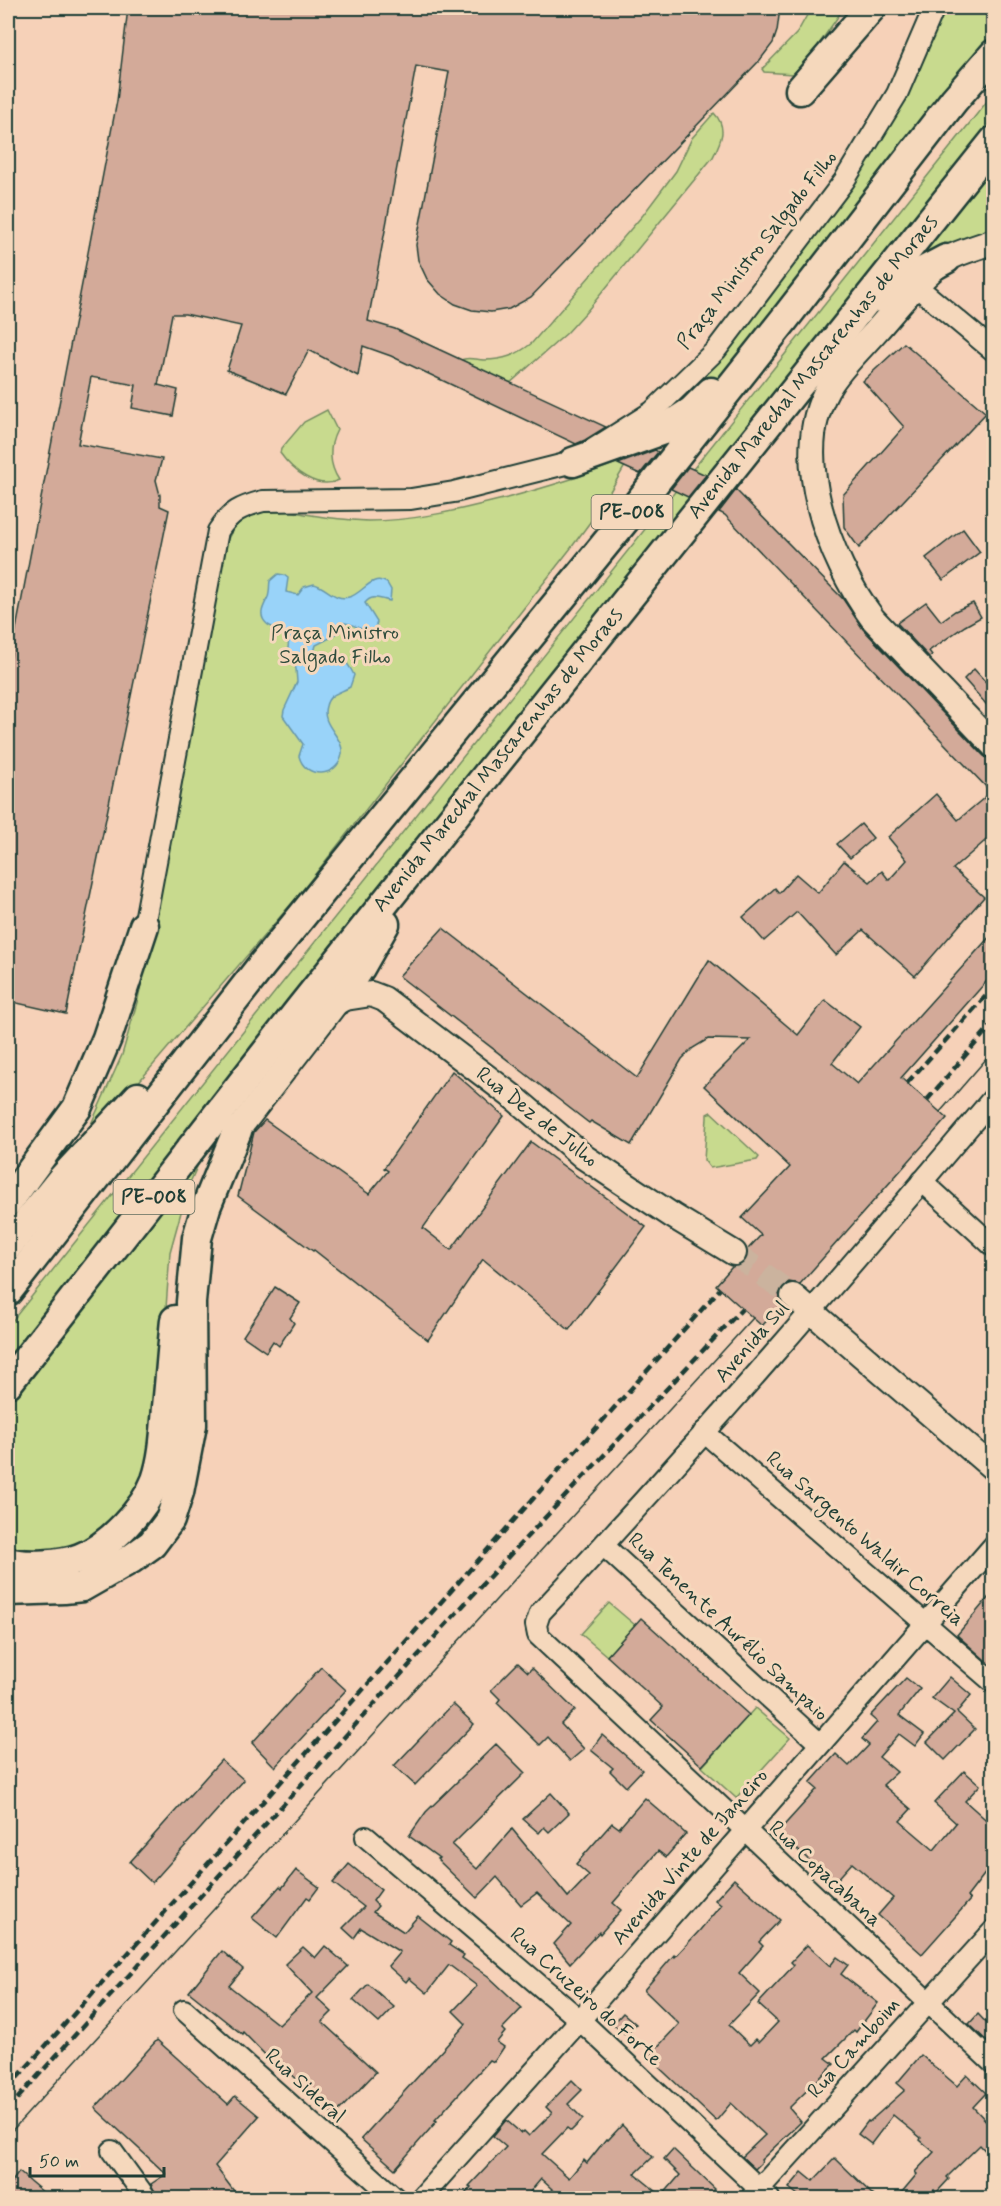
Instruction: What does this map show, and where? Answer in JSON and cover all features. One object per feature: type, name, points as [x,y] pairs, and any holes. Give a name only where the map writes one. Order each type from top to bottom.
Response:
[{"type":"highway","points":[[800,90],[871,8]]},
{"type":"highway","name":"PE-008","points":[[8,1292],[262,965],[603,548],[990,56]]},
{"type":"highway","name":"Avenida Marechal Mascarenhas de Moraes","points":[[8,1383],[421,857],[993,141]]},
{"type":"highway","points":[[863,304],[946,259]]},
{"type":"highway","points":[[573,462],[663,430],[692,411],[783,321]]},
{"type":"highway","points":[[339,999],[373,946],[421,857]]},
{"type":"highway","points":[[62,1178],[109,1084],[126,1026],[144,926]]},
{"type":"highway","points":[[8,1202],[77,1108],[107,1038],[144,926]]},
{"type":"highway","points":[[8,1246],[62,1178],[262,965]]},
{"type":"highway","points":[[8,1562],[63,1563],[81,1558],[113,1537],[144,1501],[156,1481],[166,1427],[182,1241],[198,1184],[215,1156],[237,1131]]},
{"type":"highway","points":[[8,1590],[82,1587],[152,1544],[170,1520],[179,1492],[192,1425],[191,1302],[197,1239],[206,1207],[237,1131]]},
{"type":"main road","points":[[992,740],[873,619],[859,601],[833,549],[819,506],[812,457],[817,416],[832,382],[916,286],[946,259],[993,241]]},
{"type":"main road","name":"Rua Dez de Julho","points":[[339,999],[372,994],[389,1003],[517,1100],[584,1157],[734,1253]]},
{"type":"main road","points":[[237,1131],[339,999]]},
{"type":"main road","points":[[802,1303],[993,1469]]},
{"type":"street","name":"Praça Ministro Salgado Filho","points":[[144,926],[218,531],[226,518],[241,507],[263,501],[411,499],[454,492],[573,462],[652,412],[716,350],[844,181],[897,94],[934,8]]},
{"type":"street","points":[[916,286],[993,351]]},
{"type":"street","name":"Avenida Sul","points":[[540,1612],[604,1546],[704,1432],[802,1303],[922,1181],[993,1097]]},
{"type":"street","points":[[922,1181],[993,1247]]},
{"type":"street","name":"Rua Sargento Waldir Correia","points":[[704,1432],[993,1683]]},
{"type":"street","name":"Avenida Vinte de Janeiro","points":[[421,2199],[580,2020],[993,1545]]},
{"type":"street","name":"Rua Tenente Aurélio Sampaio","points":[[604,1546],[820,1744]]},
{"type":"street","name":"Rua Copacabana","points":[[540,1612],[536,1624],[538,1635],[993,2064]]},
{"type":"street","name":"Rua Cruzeiro do Forte","points":[[366,1837],[580,2020],[759,2195]]},
{"type":"street","name":"Rua Camboim","points":[[759,2195],[993,1930]]},
{"type":"street","name":"Rua Sideral","points":[[184,2010],[395,2199]]},
{"type":"street","points":[[112,2151],[146,2199]]},
{"type":"green space","points":[[811,8],[844,8],[808,60],[793,74],[764,72],[762,69],[797,33]]},
{"type":"green space","points":[[939,8],[993,8],[993,44],[779,320],[714,382],[680,402],[713,367],[844,198],[894,117]]},
{"type":"green space","points":[[993,94],[993,126],[8,1366],[8,1326]]},
{"type":"green space","points":[[714,113],[721,124],[722,135],[713,157],[567,333],[510,383],[461,360],[504,358],[521,351],[532,343],[643,215],[676,171],[692,138]]},
{"type":"green space","points":[[993,149],[993,232],[874,296]]},
{"type":"green space","points":[[327,410],[337,430],[332,443],[331,456],[333,468],[339,480],[322,483],[298,472],[280,453],[304,422]]},
{"type":"green space","name":"Praça Ministro Salgado Filho","points":[[621,461],[625,462],[625,466],[599,510],[571,548],[298,896],[94,1134],[88,1131],[122,1055],[138,999],[227,542],[236,526],[251,514],[270,509],[368,521],[436,514],[533,491]]},
{"type":"green space","points":[[711,1112],[759,1157],[757,1160],[710,1168],[704,1160],[707,1114]]},
{"type":"green space","points":[[205,1149],[188,1187],[170,1252],[159,1406],[152,1454],[138,1493],[99,1534],[69,1548],[8,1558],[8,1398]]},
{"type":"green space","points":[[609,1603],[635,1625],[607,1656],[581,1634]]},
{"type":"green space","points":[[755,1708],[790,1738],[736,1798],[702,1767]]},
{"type":"water","points":[[278,574],[288,578],[286,592],[298,595],[304,587],[314,584],[344,598],[354,595],[376,581],[387,583],[391,590],[390,601],[371,598],[365,603],[377,622],[374,631],[366,631],[343,623],[334,636],[316,645],[314,653],[317,658],[342,660],[350,667],[354,675],[350,687],[332,696],[327,702],[326,719],[342,748],[339,762],[328,772],[314,772],[302,764],[299,756],[303,744],[283,716],[297,682],[296,669],[288,649],[289,636],[267,624],[262,617],[263,607],[269,595],[270,581]]},
{"type":"building","points":[[128,8],[780,8],[773,43],[760,60],[531,297],[509,309],[491,312],[472,310],[455,304],[440,294],[427,279],[418,260],[416,245],[449,72],[416,66],[368,321],[395,329],[606,427],[585,440],[576,444],[391,356],[363,346],[358,376],[309,350],[286,394],[227,370],[241,326],[185,314],[172,314],[158,385],[178,390],[173,416],[132,408],[136,385],[91,377],[78,444],[162,459],[156,480],[160,506],[169,510],[66,1014],[8,1001],[8,671],[117,101]]},
{"type":"building","points":[[904,343],[986,413],[859,548],[844,527],[843,495],[904,427],[863,381]]},
{"type":"building","points":[[655,450],[658,452],[640,474],[618,464]]},
{"type":"building","points":[[688,467],[706,475],[688,497],[671,489]]},
{"type":"building","points":[[736,490],[843,599],[863,629],[984,756],[993,760],[993,834],[953,869],[984,897],[915,976],[863,930],[836,955],[797,912],[764,941],[743,917],[775,888],[779,893],[796,874],[818,893],[844,861],[870,882],[882,871],[889,880],[907,860],[888,837],[936,794],[958,820],[991,792],[725,515],[719,512]]},
{"type":"building","points":[[963,529],[980,552],[943,580],[926,558]]},
{"type":"building","points":[[926,602],[941,621],[955,611],[973,603],[981,617],[929,651],[932,655],[929,657],[897,623]]},
{"type":"building","points":[[974,669],[993,690],[993,712],[964,679]]},
{"type":"building","points":[[861,824],[873,838],[850,858],[837,844]]},
{"type":"building","points":[[443,928],[637,1078],[709,960],[798,1035],[825,1000],[860,1027],[832,1063],[857,1084],[993,933],[993,974],[901,1078],[947,1118],[800,1284],[789,1282],[783,1286],[779,1294],[782,1304],[762,1326],[716,1285],[732,1267],[740,1266],[746,1261],[747,1250],[761,1235],[742,1218],[790,1167],[704,1086],[750,1040],[708,1039],[693,1048],[682,1059],[631,1145],[591,1121],[589,1123],[399,976]]},
{"type":"building","points":[[452,1071],[504,1116],[423,1228],[451,1250],[531,1142],[646,1227],[569,1330],[483,1259],[428,1340],[314,1250],[238,1196],[254,1132],[265,1120],[369,1194],[388,1171],[384,1168]]},
{"type":"building","points":[[275,1287],[300,1303],[290,1318],[294,1323],[279,1346],[273,1341],[266,1352],[243,1336]]},
{"type":"building","points":[[993,1592],[993,1667],[957,1635]]},
{"type":"building","points":[[641,1618],[749,1715],[702,1766],[651,1720],[663,1707],[607,1656]]},
{"type":"building","points":[[518,1663],[528,1672],[532,1668],[575,1710],[561,1724],[584,1749],[570,1761],[548,1737],[540,1745],[497,1703],[500,1699],[491,1690]]},
{"type":"building","points":[[321,1667],[346,1690],[275,1767],[252,1743]]},
{"type":"building","points":[[950,1677],[971,1695],[957,1712],[975,1729],[945,1760],[927,1742],[954,1714],[932,1698]]},
{"type":"building","points":[[906,1678],[920,1689],[899,1715],[924,1734],[915,1746],[899,1734],[879,1757],[897,1772],[883,1785],[911,1809],[900,1821],[934,1850],[956,1823],[934,1803],[964,1771],[980,1785],[965,1801],[993,1826],[993,1863],[967,1897],[970,1900],[922,1954],[878,1915],[893,1898],[852,1863],[834,1883],[778,1832],[817,1789],[810,1783],[836,1754],[849,1766],[869,1745],[862,1739],[877,1722],[870,1716]]},
{"type":"building","points":[[453,1704],[474,1724],[415,1785],[394,1766]]},
{"type":"building","points":[[602,1735],[642,1770],[626,1787],[610,1771],[613,1768],[591,1750]]},
{"type":"building","points":[[496,1744],[525,1773],[452,1845],[477,1869],[512,1829],[568,1897],[589,1875],[576,1864],[612,1823],[619,1828],[645,1798],[686,1834],[666,1857],[658,1851],[613,1903],[621,1910],[570,1963],[554,1944],[571,1925],[537,1893],[521,1905],[497,1877],[477,1898],[437,1859],[439,1858],[409,1836],[426,1812]]},
{"type":"building","points":[[221,1760],[244,1780],[152,1883],[130,1862]]},
{"type":"building","points":[[551,1793],[569,1813],[549,1832],[544,1827],[539,1833],[523,1819]]},
{"type":"building","points":[[349,1864],[381,1890],[373,1901],[378,1906],[373,1912],[404,1932],[418,1916],[451,1942],[449,1945],[464,1955],[462,1958],[488,1976],[522,2008],[502,2029],[505,2032],[497,2042],[504,2047],[494,2062],[490,2060],[435,2120],[437,2121],[395,2169],[361,2139],[466,2024],[453,2011],[477,1986],[449,1965],[427,1993],[409,1978],[406,1982],[388,1966],[400,1952],[361,1928],[354,1938],[343,1928],[364,1907],[333,1883]]},
{"type":"building","points":[[296,1870],[319,1887],[310,1899],[307,1897],[277,1938],[252,1918],[280,1886],[282,1888]]},
{"type":"building","points":[[734,1879],[780,1920],[759,1942],[763,1946],[739,1973],[760,1993],[729,2025],[750,2045],[756,2039],[759,2042],[778,2022],[758,2004],[794,1965],[791,1962],[807,1945],[830,1966],[837,1957],[848,1965],[841,1974],[878,2003],[856,2032],[854,2030],[826,2058],[834,2064],[789,2108],[801,2122],[761,2160],[762,2162],[755,2169],[742,2157],[765,2135],[731,2103],[716,2121],[648,2057],[679,2024],[644,1990],[721,1905],[715,1900]]},
{"type":"building","points":[[325,1946],[348,1966],[317,1998],[332,2012],[322,2022],[376,2072],[334,2116],[279,2063],[276,2066],[243,2032],[242,2034],[189,1992],[222,1951],[243,1969],[229,1986],[279,2025],[312,1993],[285,1964],[303,1947],[315,1958]]},
{"type":"building","points":[[368,1984],[394,2007],[379,2023],[353,2000]]},
{"type":"building","points":[[623,2013],[636,2024],[626,2035],[613,2024]]},
{"type":"building","points":[[978,2014],[993,2030],[993,2047],[969,2024]]},
{"type":"building","points":[[157,2040],[228,2104],[235,2096],[259,2116],[215,2166],[240,2199],[158,2199],[151,2184],[166,2174],[95,2108]]},
{"type":"building","points":[[921,2055],[957,2086],[967,2075],[986,2093],[973,2107],[993,2128],[993,2159],[980,2145],[947,2177],[949,2179],[936,2193],[934,2190],[926,2199],[896,2199],[917,2174],[915,2172],[934,2152],[893,2115],[871,2144],[858,2134],[868,2121],[905,2090],[897,2083]]},
{"type":"building","points":[[572,2080],[582,2090],[568,2104],[583,2119],[571,2131],[567,2128],[542,2154],[569,2178],[584,2160],[587,2163],[606,2139],[608,2140],[622,2125],[653,2157],[635,2174],[662,2196],[680,2175],[664,2159],[673,2149],[715,2189],[707,2199],[629,2199],[620,2191],[613,2199],[563,2199],[541,2179],[524,2199],[461,2199],[471,2187],[469,2186],[506,2147],[493,2136],[506,2120],[521,2133],[524,2131],[529,2136],[552,2113],[546,2107]]},
{"type":"building","points":[[835,2158],[877,2199],[803,2199],[789,2188],[802,2172],[813,2181]]},
{"type":"building","points":[[19,2172],[51,2199],[8,2199],[8,2187]]},
{"type":"tunnel","points":[[734,1253],[793,1296]]},
{"type":"tram line","points":[[940,1112],[994,1050]]},
{"type":"tram line","points":[[8,2135],[753,1318]]},
{"type":"railway","points":[[907,1083],[994,987]]},
{"type":"railway","points":[[927,1100],[994,1022]]},
{"type":"railway","points":[[8,2088],[720,1289]]},
{"type":"railway","points":[[8,2109],[489,1577],[742,1309]]}]
